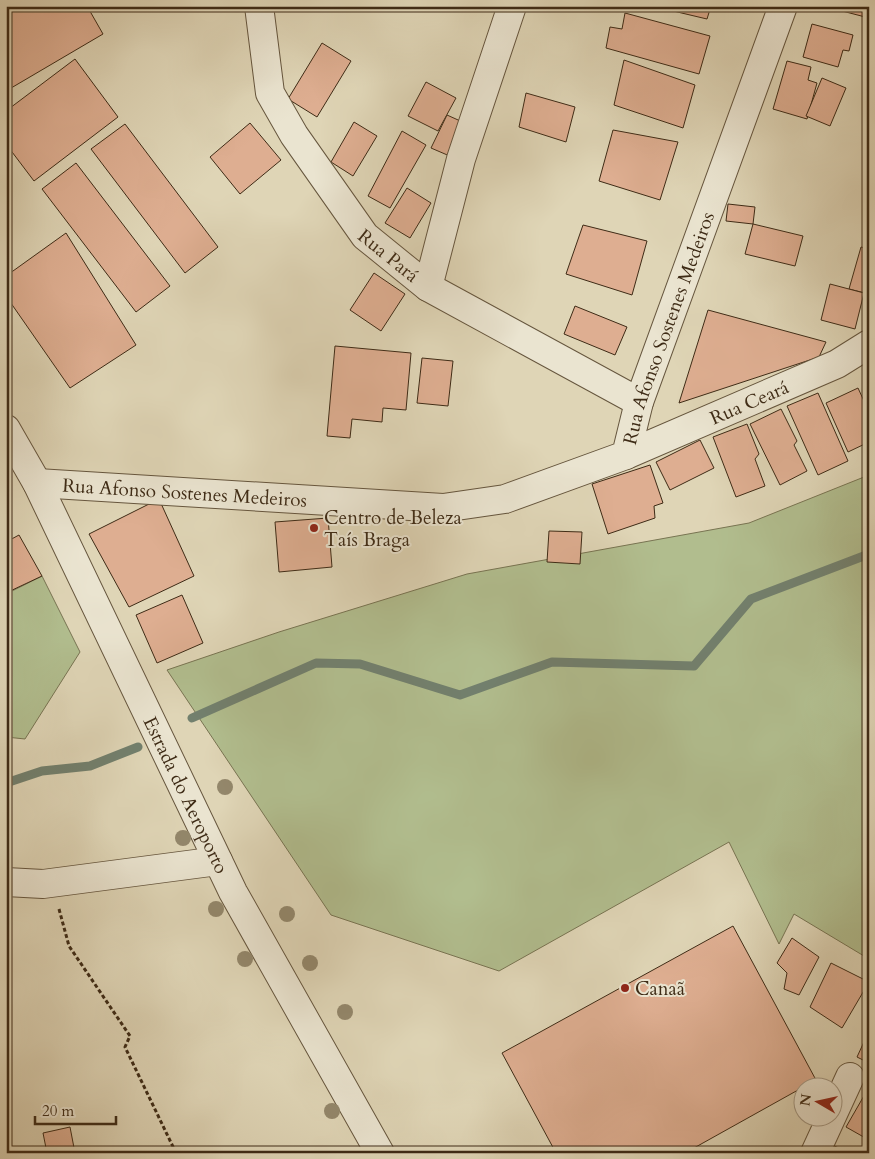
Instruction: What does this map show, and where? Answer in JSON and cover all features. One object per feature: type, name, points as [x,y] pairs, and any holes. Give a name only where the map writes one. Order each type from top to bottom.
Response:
[{"type":"street","name":"Rua Pará","points":[[259,6],[270,93],[294,135],[366,236],[428,287],[639,402]]},
{"type":"street","points":[[428,287],[461,159],[512,6]]},
{"type":"street","name":"Rua Afonso Sostenes Medeiros","points":[[37,483],[443,508],[505,499],[626,455],[639,402],[783,6]]},
{"type":"street","name":"Rua Ceará","points":[[626,455],[837,364],[869,344]]},
{"type":"street","name":"Estrada do Aeroporto","points":[[6,429],[37,483],[233,892],[380,1153]]},
{"type":"street","points":[[6,882],[43,884],[218,861]]},
{"type":"street","points":[[815,1153],[850,1077]]},
{"type":"path","points":[[43,884],[55,896],[69,946],[130,1036],[125,1047],[176,1153]]},
{"type":"green space","points":[[869,475],[869,959],[794,914],[779,944],[729,842],[499,971],[331,915],[167,670],[279,632],[467,574],[749,523]]},
{"type":"green space","points":[[42,576],[80,652],[25,739],[6,737],[6,594]]},
{"type":"building","points":[[6,6],[87,6],[103,34],[6,91]]},
{"type":"building","points":[[652,6],[711,6],[707,19]]},
{"type":"building","points":[[823,6],[869,6],[869,18]]},
{"type":"building","points":[[625,13],[710,36],[699,74],[606,48],[610,27],[622,29]]},
{"type":"building","points":[[812,24],[853,35],[849,51],[843,50],[838,67],[803,57]]},
{"type":"building","points":[[322,43],[351,61],[317,117],[288,99]]},
{"type":"building","points":[[75,59],[118,117],[34,181],[6,144],[6,111]]},
{"type":"building","points":[[624,60],[695,85],[683,128],[614,105]]},
{"type":"building","points":[[787,61],[811,67],[808,80],[817,83],[807,119],[773,109]]},
{"type":"building","points":[[822,78],[846,88],[830,126],[806,116]]},
{"type":"building","points":[[426,82],[456,98],[438,131],[408,116]]},
{"type":"building","points":[[526,93],[575,107],[566,142],[519,127]]},
{"type":"building","points":[[447,115],[467,124],[452,157],[431,148]]},
{"type":"building","points":[[354,122],[377,136],[353,176],[331,162]]},
{"type":"building","points":[[250,123],[281,160],[240,194],[210,157]]},
{"type":"building","points":[[125,124],[218,247],[185,273],[91,149]]},
{"type":"building","points":[[613,130],[678,142],[660,200],[599,181]]},
{"type":"building","points":[[402,131],[426,145],[390,208],[368,196]]},
{"type":"building","points":[[76,163],[170,286],[136,312],[42,189]]},
{"type":"building","points":[[407,188],[431,203],[410,238],[385,223]]},
{"type":"building","points":[[728,204],[755,207],[753,224],[726,221]]},
{"type":"building","points":[[753,224],[803,236],[795,266],[745,254]]},
{"type":"building","points":[[583,225],[647,241],[632,295],[566,274]]},
{"type":"building","points":[[66,233],[136,345],[70,388],[6,296],[6,276]]},
{"type":"building","points":[[861,247],[869,249],[869,294],[849,289]]},
{"type":"building","points":[[374,273],[405,294],[381,331],[350,310]]},
{"type":"building","points":[[830,284],[864,293],[855,329],[821,320]]},
{"type":"building","points":[[575,306],[627,327],[615,355],[564,334]]},
{"type":"building","points":[[708,310],[826,342],[819,357],[679,403]]},
{"type":"building","points":[[335,346],[411,353],[406,410],[383,408],[382,422],[352,419],[350,438],[327,436]]},
{"type":"building","points":[[422,358],[453,361],[448,406],[417,403]]},
{"type":"building","points":[[858,388],[869,412],[869,442],[848,452],[826,403]]},
{"type":"building","points":[[818,393],[848,461],[818,475],[787,406]]},
{"type":"building","points":[[781,409],[797,441],[794,445],[807,471],[780,485],[750,424]]},
{"type":"building","points":[[747,424],[759,454],[755,459],[765,486],[736,497],[713,437]]},
{"type":"building","points":[[700,440],[714,468],[670,490],[656,462]]},
{"type":"building","points":[[650,465],[663,503],[654,506],[655,518],[608,534],[592,484]]},
{"type":"building","points":[[159,499],[194,576],[129,607],[89,534]]},
{"type":"building","points":[[328,518],[332,567],[279,572],[275,522]]},
{"type":"building","points":[[549,531],[582,532],[580,564],[547,562]]},
{"type":"building","points":[[19,535],[42,576],[6,593],[6,542]]},
{"type":"building","points":[[182,595],[203,643],[157,663],[136,615]]},
{"type":"building","name":"Canaã","points":[[733,926],[814,1076],[792,1076],[792,1093],[685,1153],[556,1153],[502,1053]]},
{"type":"building","points":[[792,938],[819,957],[799,995],[784,989],[787,973],[777,963]]},
{"type":"building","points":[[831,963],[869,982],[842,1028],[810,1007]]},
{"type":"building","points":[[869,1031],[869,1063],[857,1057]]},
{"type":"building","points":[[865,1094],[869,1096],[869,1140],[846,1127]]},
{"type":"building","points":[[70,1127],[75,1153],[47,1153],[43,1133]]},
{"type":"building","points":[[830,1144],[850,1153],[826,1153]]},
{"type":"waterway","points":[[192,718],[316,663],[360,664],[460,695],[552,662],[694,666],[751,599],[869,554]]},
{"type":"waterway","points":[[6,783],[42,771],[90,766],[138,747]]},
{"type":"place","name":"Centro de Beleza Taís Braga","points":[[314,528]]},
{"type":"place","name":"Canaã","points":[[625,988]]}]
